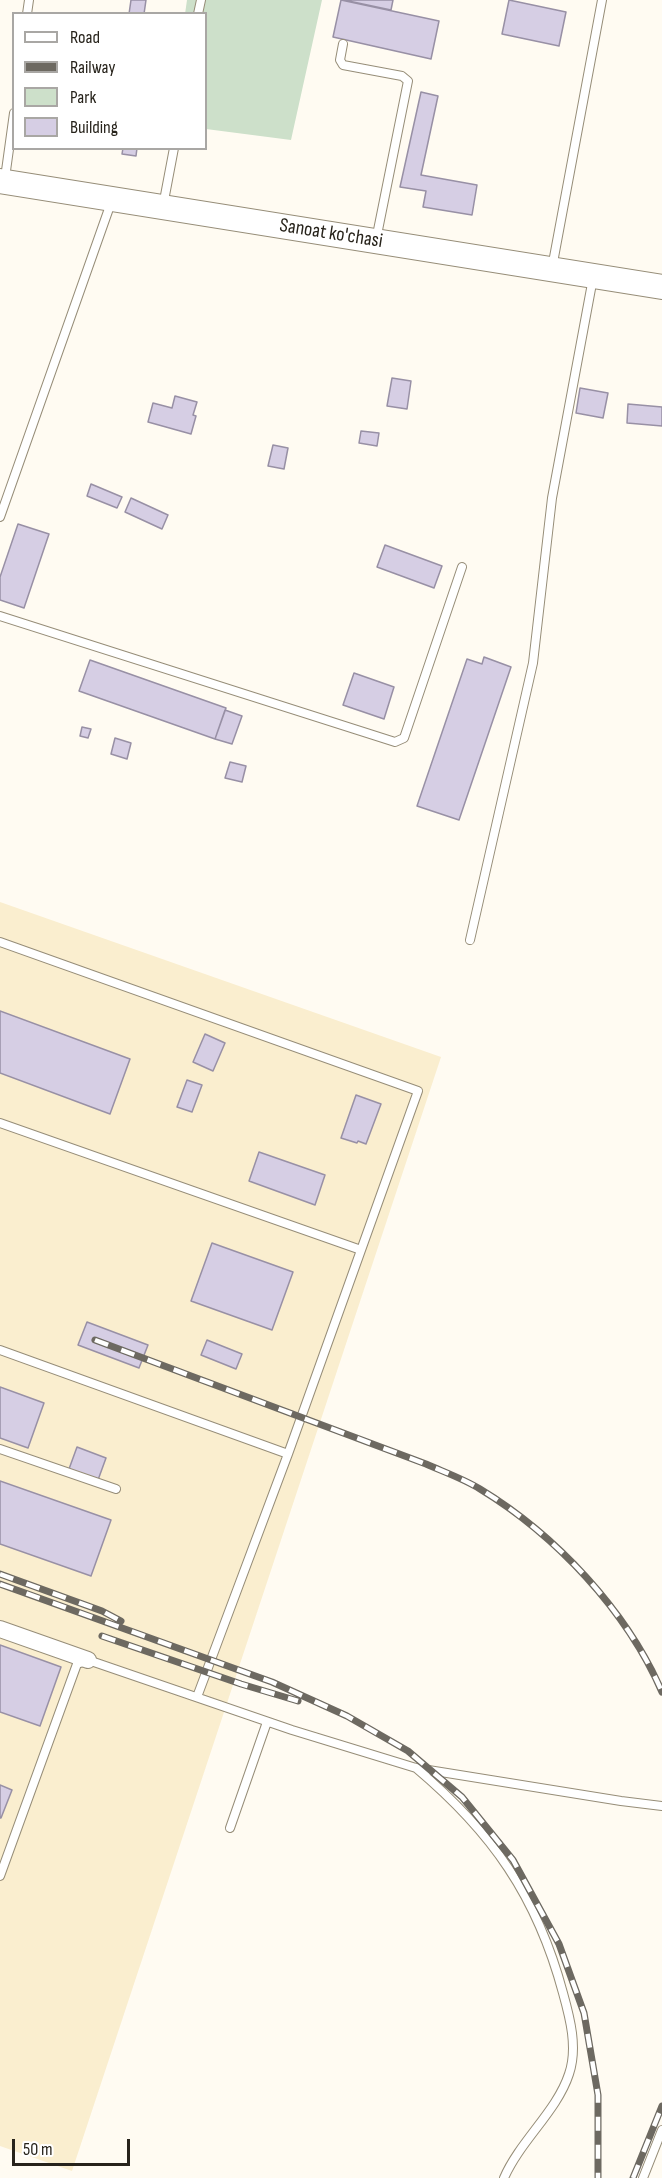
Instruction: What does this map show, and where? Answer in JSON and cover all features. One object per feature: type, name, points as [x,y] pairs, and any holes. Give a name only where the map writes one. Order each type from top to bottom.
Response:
[{"type":"main road","name":"Sanoat ko'chasi","points":[[2,181],[662,287]]},
{"type":"street","points":[[0,1629],[88,1660]]},
{"type":"lane","points":[[552,269],[602,0]]},
{"type":"lane","points":[[343,44],[340,60],[343,65],[402,76],[408,81],[375,241]]},
{"type":"lane","points":[[2,181],[12,124]]},
{"type":"lane","points":[[163,207],[174,150]]},
{"type":"lane","points":[[0,516],[112,200]]},
{"type":"lane","points":[[470,940],[533,663],[552,498],[593,276]]},
{"type":"lane","points":[[0,616],[394,742],[404,738],[462,567]]},
{"type":"lane","points":[[0,942],[418,1091],[288,1454],[196,1697]]},
{"type":"lane","points":[[0,1123],[362,1250]]},
{"type":"lane","points":[[0,1350],[288,1454]]},
{"type":"lane","points":[[0,1449],[116,1489]]},
{"type":"lane","points":[[0,1876],[77,1664],[88,1660],[267,1722],[416,1768],[662,1806]]},
{"type":"lane","points":[[230,1828],[267,1722]]},
{"type":"lane","points":[[416,1768],[449,1796],[491,1842],[513,1874],[535,1913],[555,1963],[568,2010],[573,2048],[570,2072],[564,2087],[527,2139],[504,2178]]},
{"type":"lane","points":[[643,2178],[662,2130]]},
{"type":"shaded area","points":[[0,902],[441,1057],[72,2171],[0,2146]]},
{"type":"green space","points":[[187,0],[322,0],[291,140],[207,129],[207,12],[185,12]]},
{"type":"building","points":[[131,0],[146,0],[144,12],[129,12]]},
{"type":"building","points":[[341,0],[439,21],[431,59],[333,37]]},
{"type":"building","points":[[344,0],[393,0],[391,10]]},
{"type":"building","points":[[509,0],[566,12],[559,46],[502,34]]},
{"type":"building","points":[[421,92],[438,96],[421,175],[477,185],[472,215],[423,207],[426,191],[400,187]]},
{"type":"building","points":[[123,150],[137,150],[136,156],[122,154]]},
{"type":"building","points":[[392,378],[411,381],[407,409],[387,406]]},
{"type":"building","points":[[580,388],[608,393],[603,418],[576,413]]},
{"type":"building","points":[[175,396],[197,402],[191,434],[148,422],[153,403],[172,408]]},
{"type":"building","points":[[628,404],[662,407],[662,426],[627,423]]},
{"type":"building","points":[[361,431],[379,433],[377,446],[359,443]]},
{"type":"building","points":[[273,445],[288,448],[284,469],[268,466]]},
{"type":"building","points":[[91,484],[122,497],[117,508],[87,496]]},
{"type":"building","points":[[131,498],[168,515],[162,529],[125,512]]},
{"type":"building","points":[[18,524],[49,534],[24,608],[0,600],[0,577]]},
{"type":"building","points":[[385,545],[442,566],[434,588],[377,567]]},
{"type":"building","points":[[484,657],[511,667],[459,820],[417,806],[467,659],[482,664]]},
{"type":"building","points":[[90,660],[226,708],[215,739],[79,691]]},
{"type":"building","points":[[354,673],[394,687],[384,719],[343,705]]},
{"type":"building","points":[[225,710],[242,716],[232,744],[215,739]]},
{"type":"building","points":[[82,727],[91,729],[88,738],[80,736]]},
{"type":"building","points":[[115,738],[131,743],[127,759],[111,754]]},
{"type":"building","points":[[230,762],[246,766],[242,782],[225,778]]},
{"type":"building","points":[[0,1011],[130,1059],[110,1114],[0,1073]]},
{"type":"building","points":[[205,1034],[225,1043],[213,1071],[193,1062]]},
{"type":"building","points":[[187,1080],[202,1085],[192,1112],[177,1107]]},
{"type":"building","points":[[356,1095],[381,1104],[366,1144],[341,1138]]},
{"type":"building","points":[[259,1152],[325,1175],[315,1205],[249,1181]]},
{"type":"building","points":[[212,1243],[293,1272],[272,1330],[191,1301]]},
{"type":"building","points":[[87,1322],[148,1345],[139,1368],[78,1345]]},
{"type":"building","points":[[207,1340],[242,1354],[236,1369],[201,1355]]},
{"type":"building","points":[[0,1387],[44,1403],[28,1448],[0,1438]]},
{"type":"building","points":[[77,1447],[106,1458],[98,1480],[69,1469]]},
{"type":"building","points":[[0,1481],[111,1520],[91,1576],[0,1544]]},
{"type":"building","points":[[0,1645],[61,1667],[40,1726],[0,1712]]},
{"type":"building","points":[[0,1785],[12,1790],[1,1818],[0,1818]]},
{"type":"railway","points":[[95,1340],[426,1464],[480,1489],[536,1529],[586,1577],[629,1633],[662,1692]]},
{"type":"railway","points":[[0,1574],[102,1611],[121,1621]]},
{"type":"railway","points":[[0,1584],[272,1682],[347,1716],[408,1751],[462,1797],[513,1860],[559,1944],[584,2013],[598,2095],[598,2178]]},
{"type":"railway","points":[[102,1636],[241,1684],[298,1701]]},
{"type":"railway","points":[[633,2178],[662,2106]]}]
